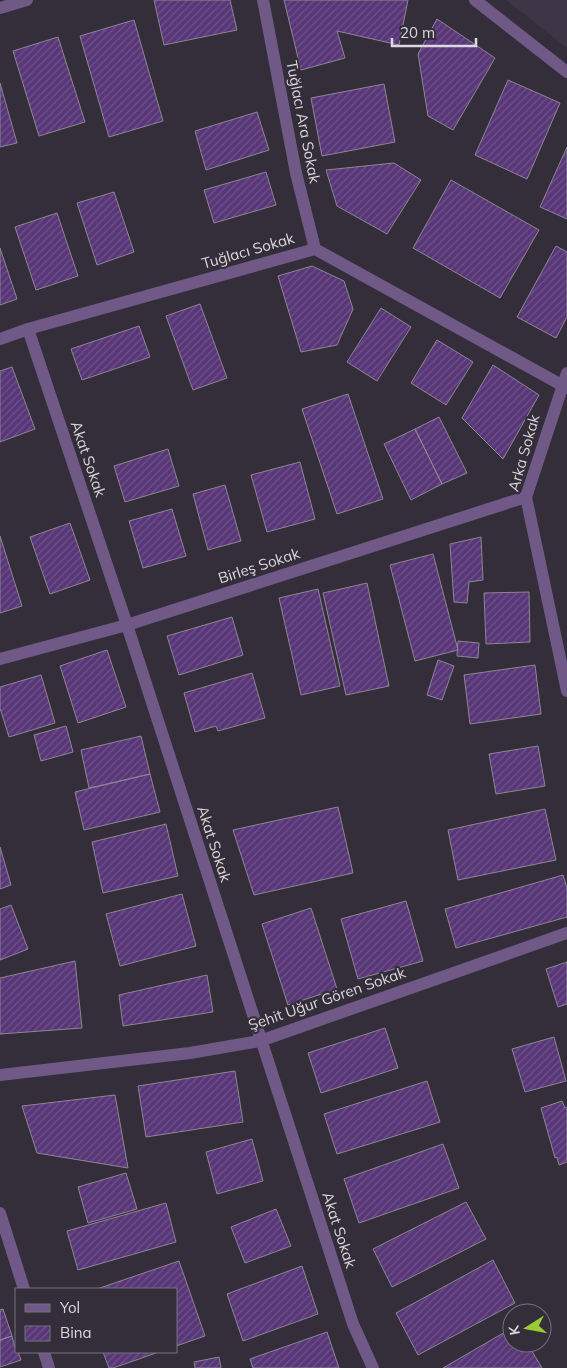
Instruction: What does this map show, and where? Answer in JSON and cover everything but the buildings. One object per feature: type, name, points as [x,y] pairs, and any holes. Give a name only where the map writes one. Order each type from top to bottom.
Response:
[{"type":"street","points":[[0,8],[27,0]]},
{"type":"street","name":"Tuğlacı Ara Sokak","points":[[263,0],[296,173],[315,250]]},
{"type":"street","points":[[475,0],[567,72]]},
{"type":"street","name":"Tuğlacı Sokak","points":[[0,338],[315,250],[565,382]]},
{"type":"street","name":"Akat Sokak","points":[[28,329],[127,625],[353,1324],[373,1368]]},
{"type":"street","name":"Arka Sokak","points":[[565,382],[526,497],[567,691]]},
{"type":"street","name":"Birleş Sokak","points":[[0,658],[127,625],[526,497]]},
{"type":"street","name":"Şehit Uğur Gören Sokak","points":[[0,1075],[190,1053],[260,1041],[567,933]]},
{"type":"street","points":[[0,1213],[24,1288]]},
{"type":"street","points":[[44,1353],[49,1368]]},
{"type":"shaded area","points":[[506,0],[567,0],[567,48]]}]
